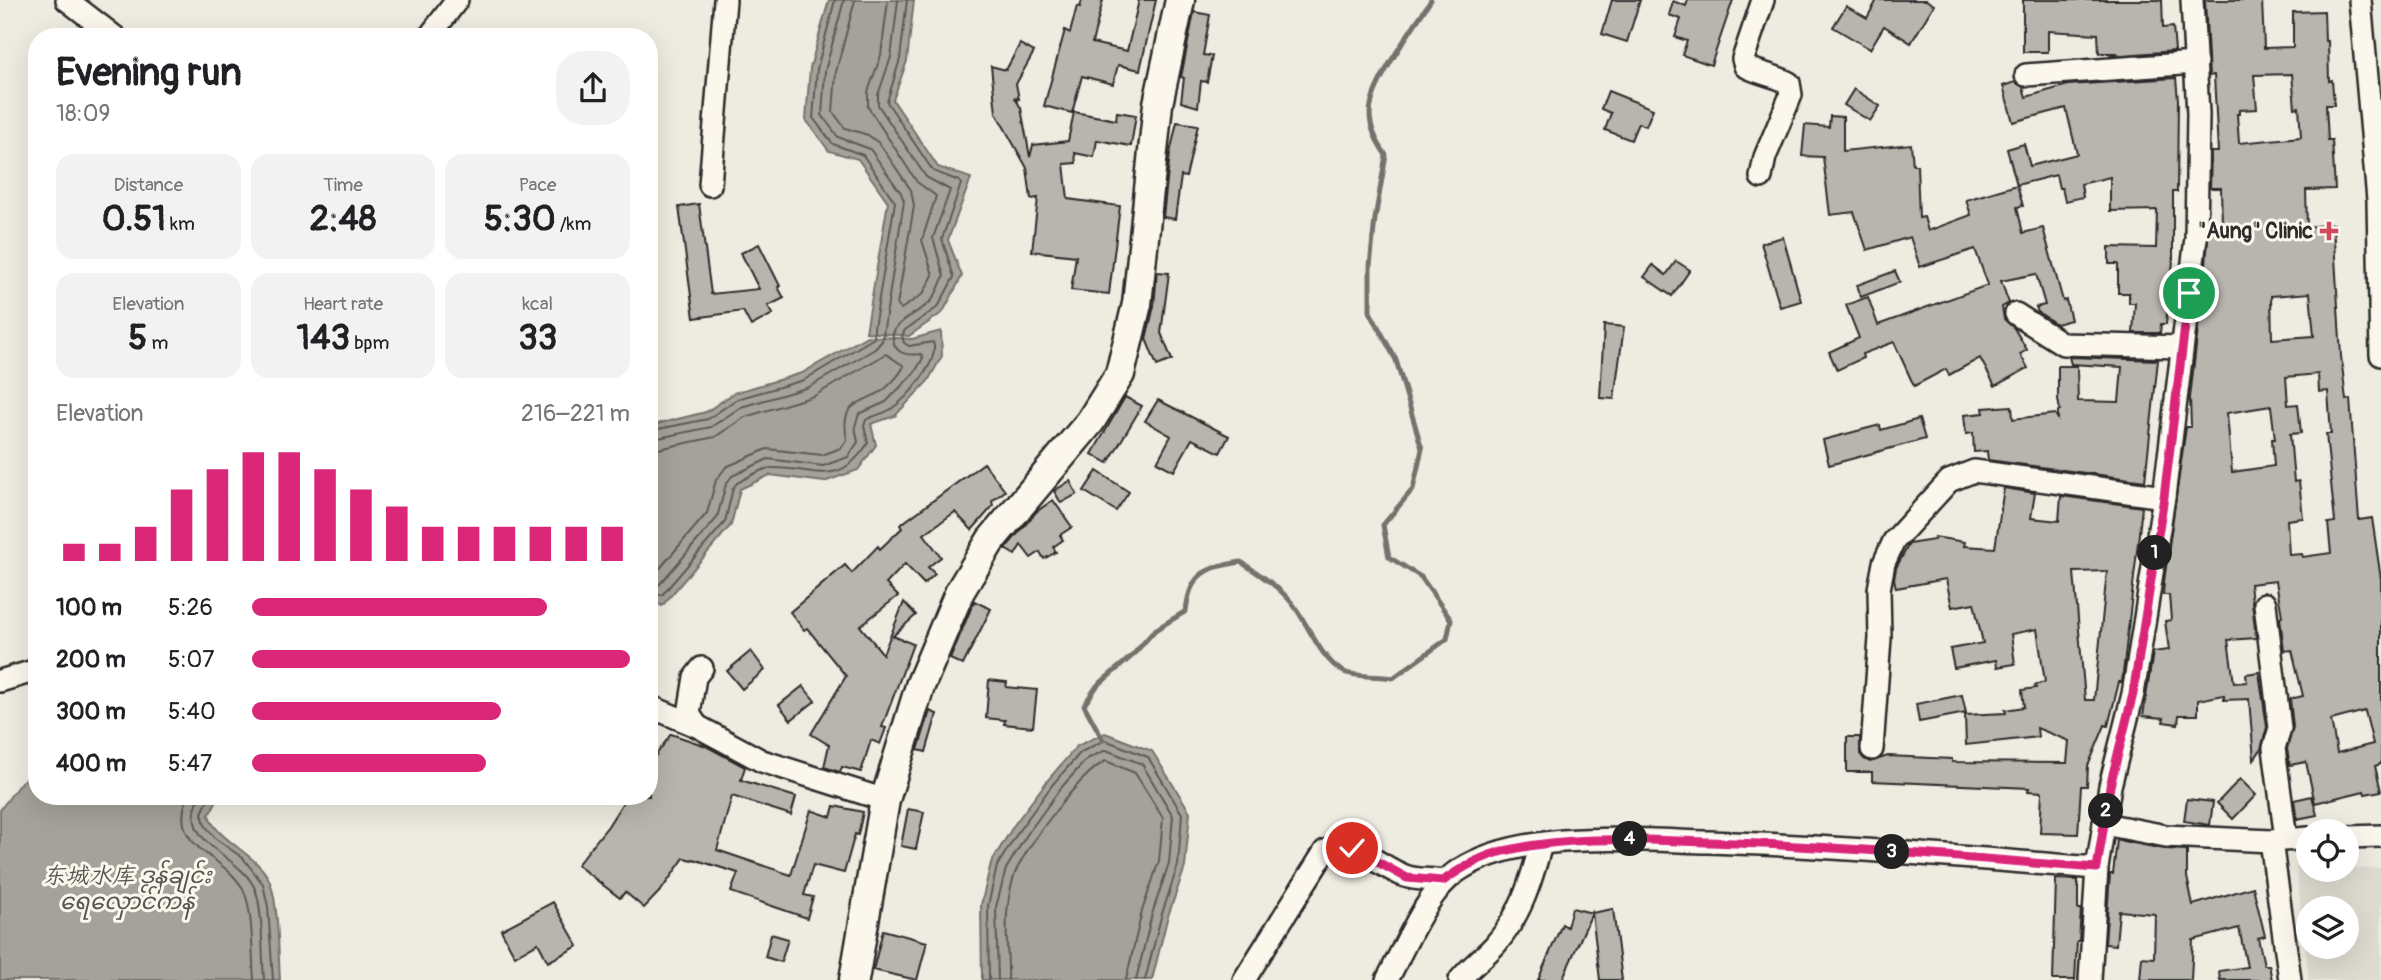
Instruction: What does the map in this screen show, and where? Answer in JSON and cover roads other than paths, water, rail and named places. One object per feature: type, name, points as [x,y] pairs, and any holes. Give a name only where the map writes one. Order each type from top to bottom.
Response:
[{"type":"main road","points":[[854,980],[885,800],[920,686],[960,591],[991,540],[1090,422],[1120,374],[1137,304],[1158,104],[1180,0]]},
{"type":"street","points":[[67,0],[103,28]]},
{"type":"street","points":[[436,28],[457,0]]},
{"type":"street","points":[[710,185],[725,0]]},
{"type":"street","points":[[1761,177],[1765,157],[1791,95],[1788,83],[1779,77],[1745,66],[1743,58],[1763,0]]},
{"type":"street","points":[[2090,980],[2097,868],[2110,786],[2133,694],[2164,497],[2196,238],[2198,114],[2192,0]]},
{"type":"street","points":[[2360,0],[2380,201],[2380,343]]},
{"type":"street","points":[[2026,75],[2196,63]]},
{"type":"street","points":[[2016,314],[2063,344],[2182,347]]},
{"type":"street","points":[[1872,749],[1880,638],[1879,589],[1884,563],[1895,541],[1949,481],[1975,471],[2164,497]]},
{"type":"street","points":[[2264,604],[2280,729],[2274,748],[2278,840],[2290,980]]},
{"type":"street","points":[[697,726],[689,714],[695,677],[702,668]]},
{"type":"street","points":[[0,681],[28,673]]},
{"type":"street","points":[[658,710],[697,726],[762,761],[885,800]]},
{"type":"street","points":[[2104,824],[2166,836],[2296,839]]},
{"type":"street","points":[[2359,837],[2381,836]]},
{"type":"street","points":[[1387,980],[1443,881],[1461,868],[1502,852],[1541,844],[1603,839],[1785,844],[2097,868]]},
{"type":"street","points":[[1460,980],[1468,969],[1494,946],[1514,918],[1527,895],[1541,844]]},
{"type":"street","points":[[1244,980],[1325,851],[1337,846],[1352,848],[1407,878],[1443,881]]},
{"type":"water","points":[[829,0],[914,0],[907,61],[893,100],[938,167],[971,178],[948,240],[962,276],[943,312],[909,336],[866,332],[888,202],[858,159],[829,151],[806,120],[810,68]]},
{"type":"water","points":[[941,331],[942,356],[928,381],[895,416],[871,424],[876,445],[858,470],[824,482],[770,475],[740,489],[731,525],[662,606],[658,604],[658,424],[706,412],[734,393],[802,373],[867,336],[912,339]]},
{"type":"water","points":[[1105,733],[1152,751],[1190,812],[1185,867],[1167,919],[1152,980],[982,980],[981,905],[991,863],[1014,825],[1077,746]]},
{"type":"water","name":"东城水库 ဒွန်ချင်း ရေလှောင်ကန်","points":[[28,777],[28,805],[214,805],[209,815],[213,824],[257,863],[270,882],[277,917],[280,980],[0,980],[0,810],[21,782]]},
{"type":"waterway","points":[[1103,740],[1084,705],[1097,686],[1132,656],[1155,630],[1186,611],[1191,588],[1196,580],[1202,574],[1218,567],[1241,562],[1274,586],[1298,611],[1328,659],[1348,674],[1393,678],[1447,639],[1451,620],[1421,577],[1389,557],[1383,525],[1413,489],[1422,449],[1396,360],[1370,312],[1370,266],[1386,155],[1373,132],[1371,105],[1380,81],[1431,0]]},
{"type":"place","name":"\"Aung\" Clinic","points":[[2329,231]]}]
